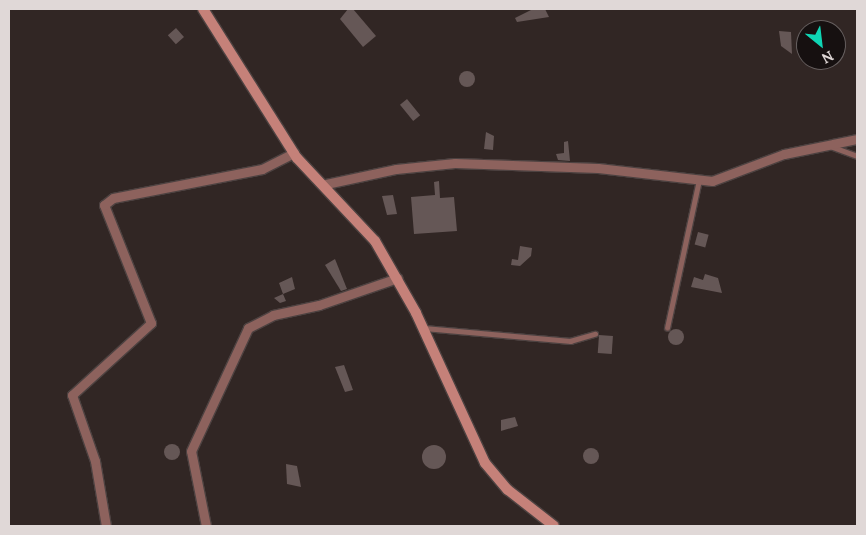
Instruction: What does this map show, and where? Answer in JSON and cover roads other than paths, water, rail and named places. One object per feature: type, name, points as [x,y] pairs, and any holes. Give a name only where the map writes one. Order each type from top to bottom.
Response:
[{"type":"main road","points":[[202,9],[294,154],[326,184],[375,241],[398,278],[485,463],[508,490],[554,526]]},
{"type":"street","points":[[326,184],[396,169],[455,163],[598,168],[699,180],[729,177],[784,154],[857,140]]},
{"type":"street","points":[[106,526],[95,460],[72,395],[152,323],[104,205],[113,198],[262,169],[294,154]]},
{"type":"street","points":[[206,526],[191,451],[248,328],[273,315],[319,305],[398,278]]},
{"type":"lane","points":[[830,146],[857,156]]},
{"type":"lane","points":[[667,328],[699,180]]},
{"type":"lane","points":[[422,328],[570,341],[595,334]]}]
